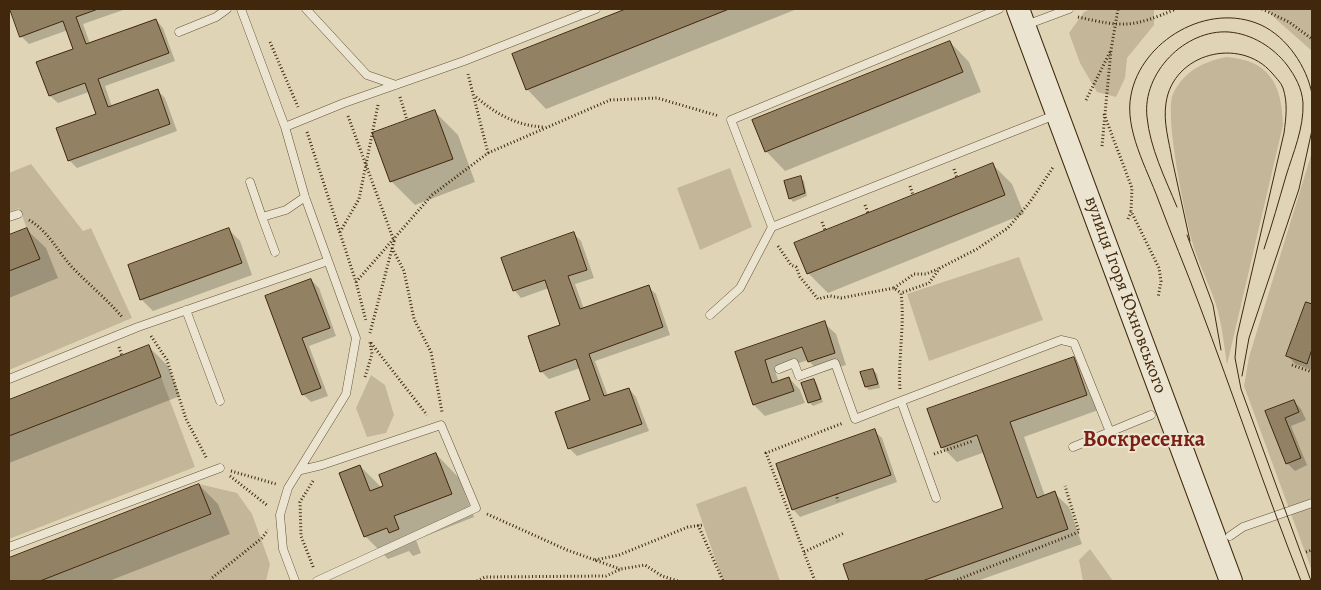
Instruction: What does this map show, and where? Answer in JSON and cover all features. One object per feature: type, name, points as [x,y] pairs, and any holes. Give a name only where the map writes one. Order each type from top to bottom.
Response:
[{"type":"street","name":"вулиця Ігоря Юхновського","points":[[1021,18],[1231,581]]},
{"type":"lane","points":[[179,32],[216,17],[227,9]]},
{"type":"lane","points":[[241,9],[285,127],[306,197],[356,338],[346,394],[301,470],[288,488],[280,515],[283,549],[295,581]]},
{"type":"lane","points":[[306,9],[367,75],[396,85]]},
{"type":"lane","points":[[285,127],[344,103],[464,61],[596,9]]},
{"type":"lane","points":[[771,230],[731,120],[999,9]]},
{"type":"lane","points":[[1021,18],[1060,13],[1069,9]]},
{"type":"lane","points":[[710,315],[740,288],[771,230],[1057,114]]},
{"type":"lane","points":[[250,182],[275,252]]},
{"type":"lane","points":[[262,217],[286,210],[306,197]]},
{"type":"lane","points":[[9,217],[18,214]]},
{"type":"lane","points":[[9,379],[138,327],[328,261]]},
{"type":"lane","points":[[186,310],[220,401]]},
{"type":"lane","points":[[778,369],[794,363],[799,376],[835,363],[855,419],[1061,340],[1074,343],[1110,432]]},
{"type":"lane","points":[[901,401],[936,498]]},
{"type":"lane","points":[[1073,447],[1151,415]]},
{"type":"lane","points":[[301,470],[322,465],[440,426],[476,508],[317,581]]},
{"type":"lane","points":[[9,547],[217,469]]},
{"type":"lane","points":[[1230,536],[1243,528],[1312,503]]},
{"type":"path","points":[[1102,146],[1111,50],[1118,9]]},
{"type":"path","points":[[1060,13],[1116,26],[1144,22],[1176,9]]},
{"type":"path","points":[[1262,9],[1289,22],[1312,39]]},
{"type":"path","points":[[267,34],[303,120],[356,282],[369,334]]},
{"type":"path","points":[[1086,100],[1111,50]]},
{"type":"path","points":[[464,61],[476,97],[488,153]]},
{"type":"path","points":[[396,85],[406,120]]},
{"type":"path","points":[[340,232],[360,199],[366,170],[369,140],[381,90]]},
{"type":"path","points":[[476,97],[510,120],[531,127],[547,127]]},
{"type":"path","points":[[356,282],[432,195],[488,153],[547,127],[610,100],[656,98],[731,120]]},
{"type":"path","points":[[344,103],[366,170],[394,240],[369,334]]},
{"type":"path","points":[[1104,114],[1132,188],[1131,211],[1128,218]]},
{"type":"path","points":[[771,230],[791,265],[796,267],[800,277],[818,299],[830,296],[841,298],[894,288],[914,274],[926,274],[977,249],[1008,228],[1030,202],[1057,162]]},
{"type":"path","points":[[1131,211],[1159,268],[1161,281],[1158,298]]},
{"type":"path","points":[[18,214],[40,227],[71,266],[104,295],[124,321],[138,327],[154,338],[167,360],[186,419],[197,442],[217,469],[280,515],[262,538],[212,578],[212,581]]},
{"type":"path","points":[[392,247],[404,271],[414,319],[431,352],[443,408],[440,426]]},
{"type":"path","points":[[901,293],[929,283],[940,268]]},
{"type":"path","points":[[894,288],[901,293],[904,317],[900,349],[901,401]]},
{"type":"path","points":[[356,338],[369,334]]},
{"type":"path","points":[[370,341],[407,392],[440,426]]},
{"type":"path","points":[[1292,365],[1312,372]]},
{"type":"path","points":[[815,581],[766,453],[855,419]]},
{"type":"path","points":[[934,454],[973,441]]},
{"type":"path","points":[[217,469],[288,488]]},
{"type":"path","points":[[954,581],[1079,532],[1065,486]]},
{"type":"path","points":[[836,494],[838,501]]},
{"type":"path","points":[[476,508],[514,527],[621,569]]},
{"type":"path","points":[[698,525],[723,581]]},
{"type":"path","points":[[595,560],[618,554],[688,527],[703,525]]},
{"type":"path","points":[[804,552],[844,533]]},
{"type":"path","points":[[1306,552],[1312,550]]},
{"type":"path","points":[[477,581],[485,577],[606,576],[621,569],[645,565],[662,576],[678,581]]},
{"type":"shaded area","points":[[1090,9],[1154,9],[1154,25],[1127,58],[1125,78],[1116,97],[1097,92],[1080,63],[1069,33],[1084,12]]},
{"type":"shaded area","points":[[1266,9],[1312,9],[1312,51],[1278,21]]},
{"type":"shaded area","points":[[1226,57],[1253,63],[1271,77],[1280,98],[1283,125],[1227,365],[1218,312],[1194,249],[1189,228],[1176,166],[1171,122],[1171,105],[1177,86],[1195,69]]},
{"type":"shaded area","points":[[1312,152],[1312,571],[1244,386],[1249,357]]},
{"type":"shaded area","points":[[31,164],[83,231],[91,228],[132,318],[9,370],[9,271],[39,259],[19,208],[9,212],[9,173]]},
{"type":"shaded area","points":[[730,168],[752,227],[700,250],[677,188]]},
{"type":"shaded area","points":[[1019,257],[1043,320],[929,361],[907,294]]},
{"type":"shaded area","points":[[371,375],[385,385],[394,415],[386,433],[367,437],[356,408]]},
{"type":"shaded area","points":[[161,377],[195,467],[9,539],[9,436]]},
{"type":"shaded area","points":[[199,484],[237,493],[252,514],[270,564],[266,581],[40,581],[211,515]]},
{"type":"shaded area","points":[[746,486],[780,581],[723,581],[696,504]]},
{"type":"shaded area","points":[[1090,549],[1113,581],[1083,581],[1079,560]]},
{"type":"building","points":[[10,9],[98,9],[76,17],[86,44],[156,19],[169,53],[98,79],[108,107],[158,89],[170,124],[68,161],[56,128],[96,114],[85,83],[49,96],[36,62],[73,49],[63,21],[20,37]]},
{"type":"building","points":[[626,9],[729,9],[526,90],[512,54]]},
{"type":"building","points":[[950,41],[963,72],[765,152],[752,120]]},
{"type":"building","points":[[435,110],[453,159],[390,182],[372,133]]},
{"type":"building","points":[[993,163],[1005,195],[807,274],[794,243]]},
{"type":"building","points":[[801,176],[805,193],[789,199],[784,181]]},
{"type":"building","points":[[27,228],[40,259],[9,271],[9,235]]},
{"type":"building","points":[[229,228],[242,263],[140,300],[128,265]]},
{"type":"building","points":[[574,232],[587,270],[568,276],[580,309],[649,285],[663,327],[589,354],[604,396],[629,388],[642,424],[568,449],[555,412],[590,400],[576,359],[540,372],[528,336],[560,325],[545,280],[513,291],[501,258]]},
{"type":"building","points":[[311,279],[330,328],[302,338],[321,388],[302,395],[265,296]]},
{"type":"building","points":[[1306,302],[1312,304],[1312,349],[1307,364],[1286,356]]},
{"type":"building","points":[[825,321],[835,353],[808,362],[802,347],[765,360],[772,383],[789,377],[794,391],[753,405],[735,352]]},
{"type":"building","points":[[149,345],[161,377],[9,436],[9,400]]},
{"type":"building","points":[[1074,357],[1087,395],[1010,422],[1037,498],[1055,491],[1068,529],[922,581],[849,581],[843,564],[1003,508],[977,435],[941,448],[927,409]]},
{"type":"building","points":[[873,369],[878,384],[865,387],[860,372]]},
{"type":"building","points":[[814,379],[821,399],[808,403],[801,383]]},
{"type":"building","points":[[1294,400],[1299,412],[1285,418],[1301,458],[1286,464],[1265,411]]},
{"type":"building","points":[[875,429],[891,475],[792,510],[776,464]]},
{"type":"building","points":[[436,453],[452,494],[394,516],[399,529],[389,533],[387,528],[364,537],[339,473],[360,465],[370,491],[383,486],[379,475]]},
{"type":"building","points":[[199,484],[211,514],[40,581],[9,581],[9,558]]},
{"type":"tram line","points":[[1301,581],[1225,373],[1138,148],[1131,121],[1130,108],[1131,95],[1137,76],[1148,58],[1163,43],[1180,31],[1199,22],[1220,18],[1241,19],[1261,25],[1279,37],[1301,63],[1312,94]]},
{"type":"tram line","points":[[1177,207],[1151,140],[1147,117],[1147,101],[1152,85],[1159,70],[1170,57],[1182,46],[1197,38],[1213,33],[1229,32],[1246,35],[1269,47],[1287,65],[1298,82],[1303,103],[1302,122],[1298,140],[1264,249]]},
{"type":"tram line","points":[[1190,241],[1167,131],[1166,103],[1171,86],[1181,72],[1194,62],[1210,55],[1226,53],[1243,55],[1259,62],[1272,73],[1282,86],[1286,99],[1286,110],[1284,133],[1237,336],[1235,358],[1241,389],[1311,581]]},
{"type":"tram line","points":[[1242,376],[1249,338],[1299,189],[1312,130]]},
{"type":"tram line","points":[[1187,235],[1213,305],[1221,350]]},
{"type":"district","name":"Воскресенка","points":[[1144,441]]}]
